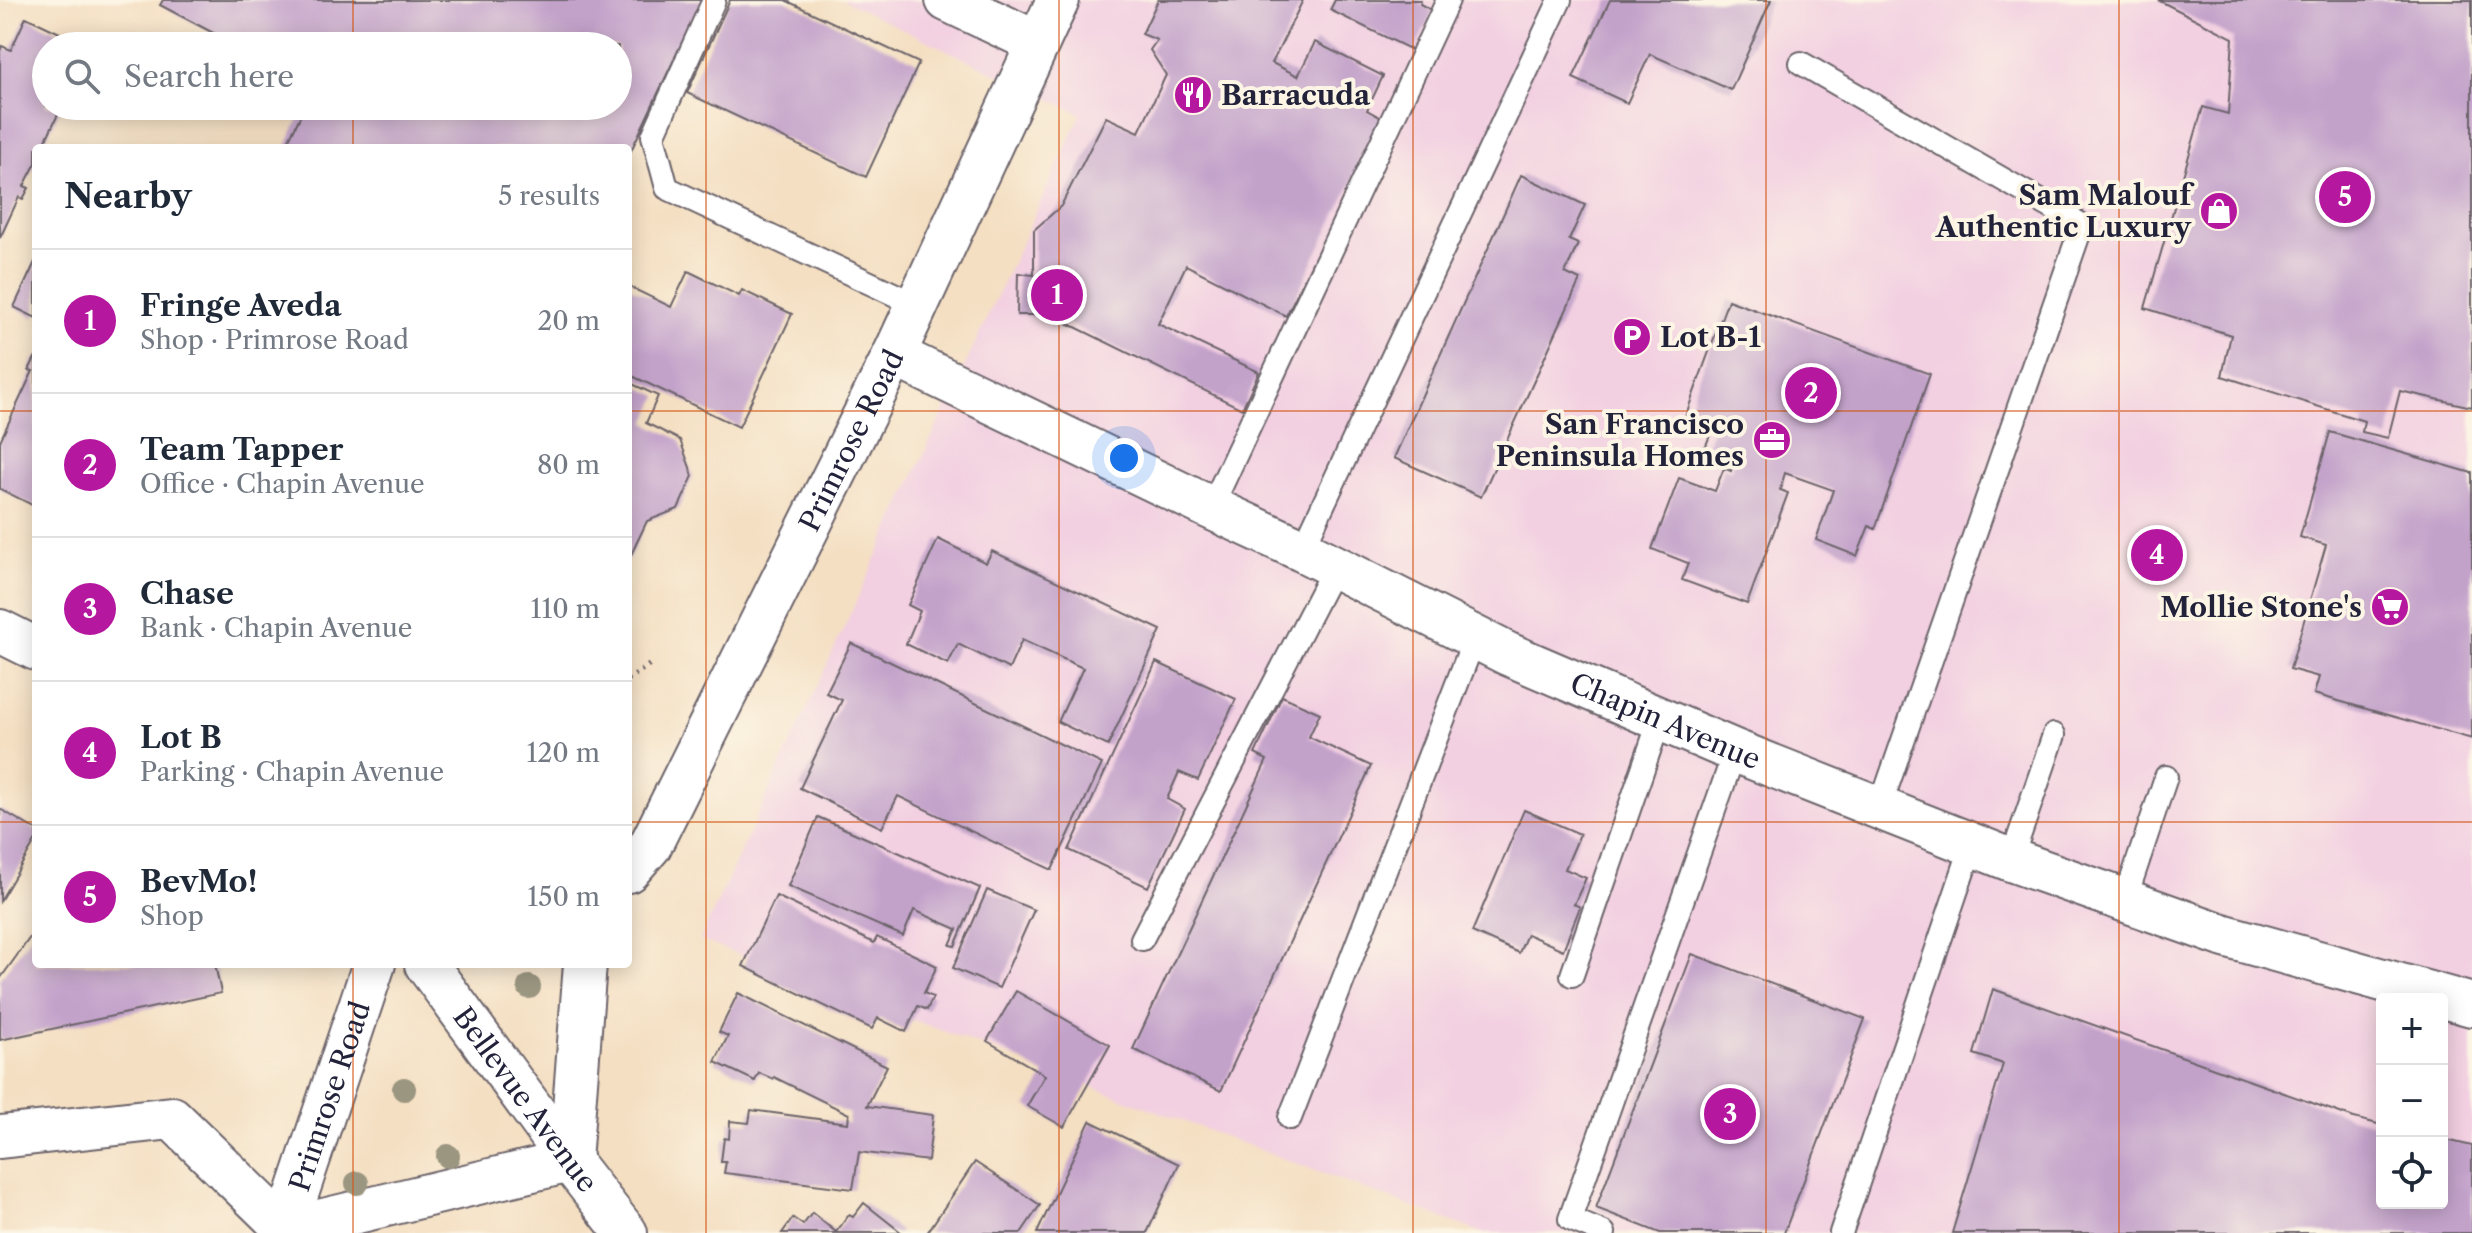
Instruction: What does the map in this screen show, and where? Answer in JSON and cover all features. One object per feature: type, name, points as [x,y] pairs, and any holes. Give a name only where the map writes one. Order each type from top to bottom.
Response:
[{"type":"street","points":[[947,0],[1038,43]]},
{"type":"street","name":"Primrose Road","points":[[632,866],[650,846],[894,355],[1058,0]]},
{"type":"street","name":"Chapin Avenue","points":[[894,355],[1319,558],[1508,654],[1735,751],[2011,860],[2225,936],[2472,1005]]},
{"type":"street","points":[[0,631],[32,647]]},
{"type":"street","name":"Primrose Road","points":[[285,1231],[373,968]]},
{"type":"street","name":"Bellevue Avenue","points":[[429,968],[626,1233]]},
{"type":"street","points":[[570,1161],[585,968]]},
{"type":"street","points":[[0,1137],[172,1118],[285,1231]]},
{"type":"street","name":"Primrose Road","points":[[285,1231],[570,1161]]},
{"type":"lane","points":[[714,0],[653,136],[667,188],[917,305]]},
{"type":"lane","points":[[1211,508],[1448,0]]},
{"type":"lane","points":[[1142,939],[1319,558],[1560,0]]},
{"type":"lane","points":[[1801,63],[2082,225],[1880,807]]},
{"type":"lane","points":[[1290,1118],[1475,637]]},
{"type":"lane","points":[[1572,975],[1660,719]]},
{"type":"lane","points":[[2011,860],[2054,735]]},
{"type":"lane","points":[[1604,1233],[1570,1219],[1735,751]]},
{"type":"lane","points":[[2125,900],[2166,777]]},
{"type":"lane","points":[[1841,1233],[1972,845]]},
{"type":"path","points":[[632,677],[653,662]]},
{"type":"shaded area","points":[[842,0],[2472,0],[2472,1233],[1482,1233],[700,940],[1081,114]]},
{"type":"building","points":[[163,0],[702,0],[632,149],[632,144],[287,144],[298,120],[632,120],[632,32],[211,32],[160,5]]},
{"type":"building","points":[[730,0],[785,0],[919,63],[866,177],[687,93]]},
{"type":"building","points":[[1158,0],[1303,0],[1272,63],[1298,76],[1315,42],[1383,76],[1367,110],[1383,119],[1286,316],[1186,265],[1158,324],[1259,372],[1242,409],[1051,315],[1017,315],[1018,273],[1034,275],[1034,230],[1061,206],[1106,117],[1139,132],[1166,75],[1150,50],[1157,40],[1142,34]]},
{"type":"building","points":[[1335,0],[1421,0],[1420,4],[1433,11],[1414,51],[1330,10]]},
{"type":"building","points":[[1610,0],[1771,0],[1731,90],[1650,54],[1627,103],[1573,78]]},
{"type":"building","points":[[2158,0],[2472,0],[2472,407],[2400,391],[2388,438],[2362,432],[2364,421],[2222,376],[2231,335],[2145,308],[2203,107],[2228,114],[2233,38]]},
{"type":"building","points":[[26,17],[58,32],[32,32],[32,120],[55,120],[44,144],[32,144],[32,171],[24,186],[29,188],[23,199],[19,197],[0,238],[0,51],[2,46],[11,50]]},
{"type":"building","points":[[1521,175],[1585,205],[1569,240],[1578,244],[1565,273],[1580,280],[1481,497],[1394,458]]},
{"type":"building","points":[[32,269],[32,316],[14,307]]},
{"type":"building","points":[[688,271],[739,296],[742,290],[792,314],[739,427],[632,376],[632,288],[671,307]]},
{"type":"building","points":[[1728,300],[1930,374],[1875,529],[1869,526],[1857,556],[1816,540],[1833,490],[1785,473],[1780,490],[1788,493],[1747,604],[1682,580],[1688,563],[1652,549],[1679,478],[1715,491],[1724,468],[1731,471],[1734,459],[1705,448],[1712,430],[1684,420]]},
{"type":"building","points":[[32,373],[32,505],[0,489],[0,441]]},
{"type":"building","points":[[632,384],[658,396],[646,423],[680,440],[693,476],[678,509],[647,521],[632,553]]},
{"type":"building","name":"Mollie Stone's","points":[[2330,432],[2472,473],[2472,739],[2314,694],[2319,677],[2290,669],[2326,545],[2300,537]]},
{"type":"building","points":[[938,539],[986,563],[992,551],[1161,630],[1108,746],[1058,722],[1083,668],[1022,640],[1009,669],[958,644],[948,664],[906,644],[920,611],[908,605]]},
{"type":"building","points":[[851,643],[1102,764],[1052,870],[898,796],[882,828],[800,788],[842,700],[826,693]]},
{"type":"building","points":[[1156,662],[1236,699],[1198,780],[1179,772],[1167,799],[1185,809],[1148,887],[1069,850]]},
{"type":"building","points":[[1282,696],[1320,713],[1309,737],[1371,766],[1221,1091],[1133,1049],[1267,760],[1255,754]]},
{"type":"building","points":[[0,809],[32,828],[32,847],[0,901]]},
{"type":"building","points":[[1524,810],[1580,834],[1565,869],[1586,878],[1574,904],[1580,907],[1563,950],[1527,934],[1519,953],[1472,932]]},
{"type":"building","points":[[818,817],[980,888],[955,946],[950,945],[957,929],[914,910],[903,936],[788,886]]},
{"type":"building","points":[[987,890],[1034,910],[999,988],[953,968]]},
{"type":"building","points":[[776,896],[874,943],[877,937],[937,966],[924,993],[933,997],[927,1010],[918,1006],[906,1032],[878,1018],[872,1029],[743,966]]},
{"type":"building","points":[[32,935],[32,968],[216,968],[221,993],[0,1040],[0,979]]},
{"type":"building","points":[[1692,954],[1865,1019],[1784,1233],[1660,1233],[1596,1208]]},
{"type":"building","points":[[1993,989],[2376,1124],[2376,1209],[2448,1209],[2448,1140],[2472,1146],[2472,1233],[1952,1233],[2003,1064],[1974,1054]]},
{"type":"building","points":[[1016,991],[1110,1045],[1064,1127],[1027,1106],[1045,1075],[987,1041]]},
{"type":"building","points":[[738,993],[887,1066],[867,1106],[933,1115],[928,1161],[859,1152],[853,1189],[724,1173],[726,1162],[721,1162],[724,1138],[729,1139],[730,1121],[749,1123],[751,1110],[848,1123],[849,1114],[774,1077],[759,1073],[755,1081],[715,1062],[728,1036],[719,1032]]},
{"type":"building","points":[[1090,1121],[1179,1164],[1147,1233],[1037,1233]]},
{"type":"building","points":[[975,1162],[1040,1205],[1021,1233],[927,1233]]},
{"type":"building","points":[[864,1203],[902,1233],[782,1233],[793,1218],[803,1225],[812,1213],[836,1232],[849,1215],[853,1217]]},
{"type":"place","name":"Barracuda","points":[[1193,95]]},
{"type":"place","name":"BevMo!","points":[[2345,197]]},
{"type":"place","name":"Sam Malouf Authentic Luxury","points":[[2219,211]]},
{"type":"place","name":"Fringe Aveda","points":[[1057,295]]},
{"type":"place","name":"Lot B-1","points":[[1632,337]]},
{"type":"place","name":"Team Tapper","points":[[1811,393]]},
{"type":"place","name":"San Francisco Peninsula Homes","points":[[1772,440]]},
{"type":"place","name":"Lot B","points":[[2157,555]]},
{"type":"place","name":"Mollie Stone's","points":[[2390,607]]},
{"type":"place","name":"Chase","points":[[1730,1114]]}]
